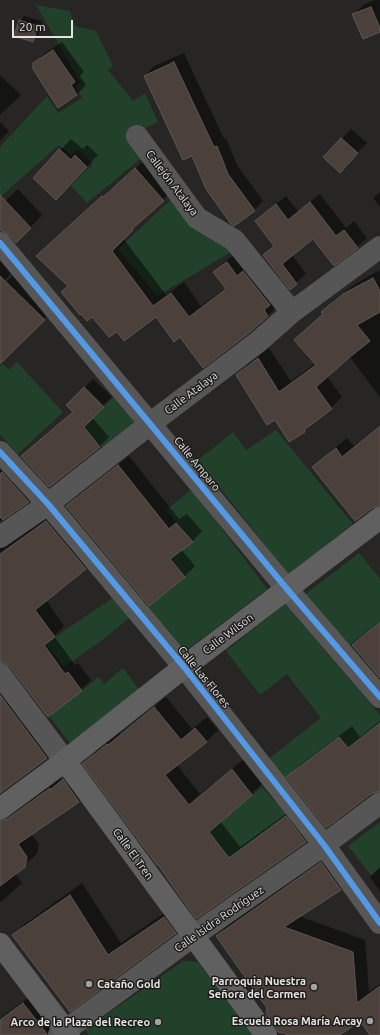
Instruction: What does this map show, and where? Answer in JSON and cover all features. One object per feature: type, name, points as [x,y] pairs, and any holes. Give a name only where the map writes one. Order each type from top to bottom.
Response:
[{"type":"main road","name":"Calle Wilson","points":[[0,809],[65,761],[184,667],[380,518]]},
{"type":"main road","name":"Calle El Tren","points":[[65,761],[266,1035]]},
{"type":"main road","points":[[0,944],[65,1033]]},
{"type":"street","name":"Callejón Atalaya","points":[[137,136],[197,218],[234,240],[292,312]]},
{"type":"street","name":"Calle Amparo","points":[[0,243],[151,423],[287,589],[380,697]]},
{"type":"street","name":"Calle Atalaya","points":[[0,537],[48,504],[151,423],[258,342],[292,312],[380,247]]},
{"type":"street","name":"Calle Las Flores","points":[[0,452],[48,504],[184,667],[324,845],[380,923]]},
{"type":"street","name":"Calle El Tren","points":[[0,674],[65,761]]},
{"type":"street","name":"Calle Isidra Rodríguez","points":[[65,1033],[193,936],[324,845],[380,803]]},
{"type":"green space","points":[[36,5],[70,11],[75,26],[96,31],[113,66],[108,70],[133,101],[145,93],[158,122],[130,136],[144,156],[87,203],[71,186],[93,164],[78,149],[71,155],[59,145],[0,197],[0,147],[47,96],[58,113],[82,98],[76,86],[81,83]]},
{"type":"green space","points":[[174,197],[231,252],[157,296],[118,249]]},
{"type":"green space","points":[[17,362],[63,412],[18,454],[0,435],[0,366],[3,364],[9,370]]},
{"type":"green space","points":[[113,397],[134,422],[102,447],[84,426]]},
{"type":"green space","points":[[276,430],[353,524],[288,574],[198,460],[233,432],[246,450]]},
{"type":"green space","points":[[192,489],[267,589],[183,653],[147,607],[185,577],[170,559],[192,542],[166,510]]},
{"type":"green space","points":[[359,553],[380,579],[380,621],[347,647],[303,596]]},
{"type":"green space","points":[[114,597],[132,616],[101,641],[64,667],[45,644]]},
{"type":"green space","points":[[285,604],[380,715],[380,723],[348,748],[339,737],[285,779],[268,759],[321,718],[287,674],[260,695],[226,651]]},
{"type":"green space","points":[[123,668],[141,692],[70,743],[49,716],[99,677],[104,684]]},
{"type":"green space","points":[[262,787],[287,815],[229,858],[209,832]]},
{"type":"green space","points":[[380,822],[380,869],[371,875],[348,846]]},
{"type":"green space","points":[[183,961],[198,962],[252,1035],[89,1035],[85,1030]]},
{"type":"building","points":[[371,7],[380,28],[380,32],[363,39],[352,14]]},
{"type":"building","points":[[19,20],[38,26],[33,42],[14,36]]},
{"type":"building","points":[[53,50],[75,82],[71,85],[77,95],[58,108],[33,69],[33,63]]},
{"type":"building","points":[[174,62],[214,147],[217,146],[228,174],[255,211],[234,226],[206,189],[192,156],[183,160],[144,76]]},
{"type":"building","points":[[341,138],[358,153],[340,173],[323,157]]},
{"type":"building","points":[[59,149],[71,160],[75,155],[87,167],[56,200],[33,178]]},
{"type":"building","points":[[135,168],[164,201],[132,229],[133,230],[112,251],[153,306],[171,293],[189,317],[226,289],[213,272],[227,262],[237,276],[243,271],[270,305],[264,310],[268,316],[250,332],[203,368],[180,337],[174,342],[156,317],[124,341],[117,332],[109,337],[92,317],[87,321],[81,314],[80,315],[61,292],[68,286],[36,256]]},
{"type":"building","points":[[0,195],[31,228],[16,243],[9,235],[0,230]]},
{"type":"building","points":[[310,202],[336,236],[344,230],[358,248],[334,266],[313,239],[282,264],[297,284],[290,290],[263,255],[274,246],[255,221],[276,204],[288,220]]},
{"type":"building","points":[[0,276],[45,320],[0,364]]},
{"type":"building","points":[[373,278],[380,291],[380,312],[357,325],[370,341],[316,387],[332,409],[304,430],[305,432],[289,442],[275,420],[267,425],[236,375],[258,358],[279,392],[316,365],[294,340],[323,314],[321,312],[343,294]]},
{"type":"building","points":[[84,387],[104,407],[84,427],[100,447],[49,487],[21,456],[73,412],[66,405]]},
{"type":"building","points":[[380,426],[380,506],[372,508],[355,521],[312,467],[336,448],[342,457]]},
{"type":"building","points":[[118,465],[169,529],[176,523],[193,542],[170,559],[185,577],[149,606],[66,506]]},
{"type":"building","points":[[2,472],[29,502],[3,520],[0,517],[0,474]]},
{"type":"building","points":[[46,521],[86,569],[35,610],[55,637],[44,645],[65,674],[68,672],[82,691],[48,717],[10,667],[5,663],[0,662],[0,554]]},
{"type":"building","points":[[380,622],[380,678],[352,645]]},
{"type":"building","points":[[0,695],[47,758],[0,793]]},
{"type":"building","points":[[154,707],[181,740],[195,728],[207,742],[165,775],[189,805],[232,769],[252,795],[209,832],[229,858],[286,816],[306,842],[196,919],[158,865],[82,764],[107,744],[108,745]]},
{"type":"building","points":[[380,723],[380,791],[372,793],[326,828],[286,777],[339,737],[348,748]]},
{"type":"building","points":[[63,779],[79,802],[18,844],[27,857],[25,867],[0,886],[0,821],[7,819],[50,788],[50,790]]},
{"type":"building","points":[[321,862],[341,890],[284,927],[353,952],[357,1003],[380,986],[380,1035],[370,1035],[360,1021],[340,1035],[289,1035],[278,1032],[266,1013],[267,1008],[216,936]]},
{"type":"building","points":[[70,895],[108,955],[164,917],[176,933],[70,1012],[12,935]]},
{"type":"building","points":[[23,1003],[47,1035],[0,1035],[0,1020]]},
{"type":"cycle path","points":[[0,243],[287,589],[380,697]]},
{"type":"cycle path","points":[[0,452],[48,504],[184,667],[324,845],[380,923]]},
{"type":"place","name":"Cataño Gold","points":[[89,984]]},
{"type":"place","name":"Parroquia Nuestra Señora del Carmen","points":[[314,987]]},
{"type":"place","name":"Escuela Rosa María Arcay","points":[[370,1021]]},
{"type":"place","name":"Arco de la Plaza del Recreo","points":[[158,1022]]}]
